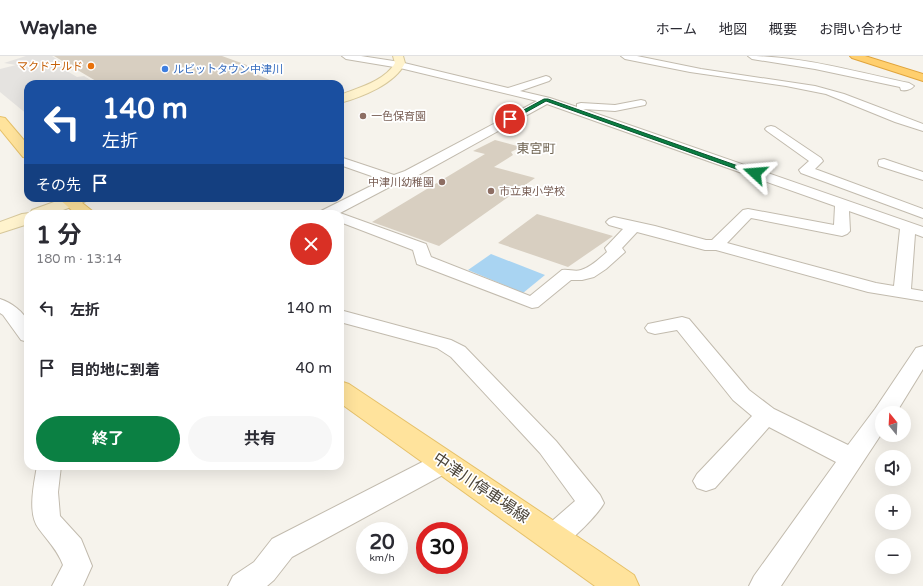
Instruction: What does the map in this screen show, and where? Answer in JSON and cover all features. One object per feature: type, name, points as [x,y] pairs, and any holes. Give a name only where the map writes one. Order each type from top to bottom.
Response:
[{"type":"highway","points":[[855,56],[923,78]]},
{"type":"highway","points":[[868,56],[923,73]]},
{"type":"main road","points":[[0,122],[24,149]]},
{"type":"main road","points":[[75,202],[83,210]]},
{"type":"main road","name":"中津川停車場線","points":[[344,393],[554,537],[622,586]]},
{"type":"street","points":[[346,56],[399,61],[546,100],[919,230],[902,293]]},
{"type":"street","points":[[625,56],[693,70],[786,83],[819,90],[841,96],[903,122],[923,128]]},
{"type":"street","points":[[649,61],[661,56]]},
{"type":"street","points":[[752,56],[822,67],[909,86],[904,88]]},
{"type":"street","points":[[344,97],[378,83],[394,73],[399,61]]},
{"type":"street","points":[[509,91],[546,79]]},
{"type":"street","points":[[339,210],[394,179],[410,174],[546,100]]},
{"type":"street","points":[[560,106],[615,108],[641,104]]},
{"type":"street","points":[[771,129],[817,161],[806,170],[923,214]]},
{"type":"street","points":[[344,162],[394,179]]},
{"type":"street","points":[[884,163],[923,176]]},
{"type":"street","points":[[47,210],[65,202]]},
{"type":"street","points":[[716,245],[748,213],[842,231],[842,203]]},
{"type":"street","points":[[344,218],[420,247],[423,260],[532,303],[568,274],[574,276],[587,275],[617,252],[614,248],[633,227]]},
{"type":"street","points":[[0,228],[24,219]]},
{"type":"street","points":[[614,222],[655,231],[705,245],[716,245],[874,288],[923,296]]},
{"type":"street","points":[[0,305],[10,311],[24,330]]},
{"type":"street","points":[[344,317],[444,344],[458,352],[527,423],[548,447],[591,503],[554,537]]},
{"type":"street","points":[[654,328],[682,323],[741,395],[766,415],[853,459]]},
{"type":"street","points":[[888,406],[923,353]]},
{"type":"street","points":[[706,482],[766,415]]},
{"type":"street","points":[[764,586],[875,426]]},
{"type":"street","points":[[243,586],[264,571],[282,548],[443,462]]},
{"type":"street","points":[[48,470],[45,492],[47,520],[71,548],[78,566],[67,586]]},
{"type":"shaded area","points":[[26,56],[52,56],[73,70],[67,71],[77,77],[84,76],[90,80],[24,80],[24,112],[0,92],[0,69],[16,65],[4,63]]},
{"type":"water","points":[[491,254],[545,275],[523,293],[468,270]]},
{"type":"building","name":"ルビットタウン中津川","points":[[54,56],[222,56],[255,68],[246,70],[270,80],[99,80],[94,80]]},
{"type":"building","points":[[495,140],[521,147],[511,152],[513,155],[494,167],[535,178],[439,246],[372,222],[485,154],[473,151]]},
{"type":"building","points":[[537,214],[613,236],[568,267],[498,243]]},
{"type":"place","name":"マクドナルド","points":[[91,66]]},
{"type":"place","name":"ルビットタウン中津川","points":[[165,69]]},
{"type":"place","name":"一色保育園","points":[[363,116]]},
{"type":"place","name":"中津川幼稚園","points":[[442,182]]},
{"type":"place","name":"市立東小学校","points":[[491,191]]},
{"type":"district","name":"東宮町","points":[[536,149]]},
{"type":"route","points":[[510,119],[546,100],[755,173]]}]
